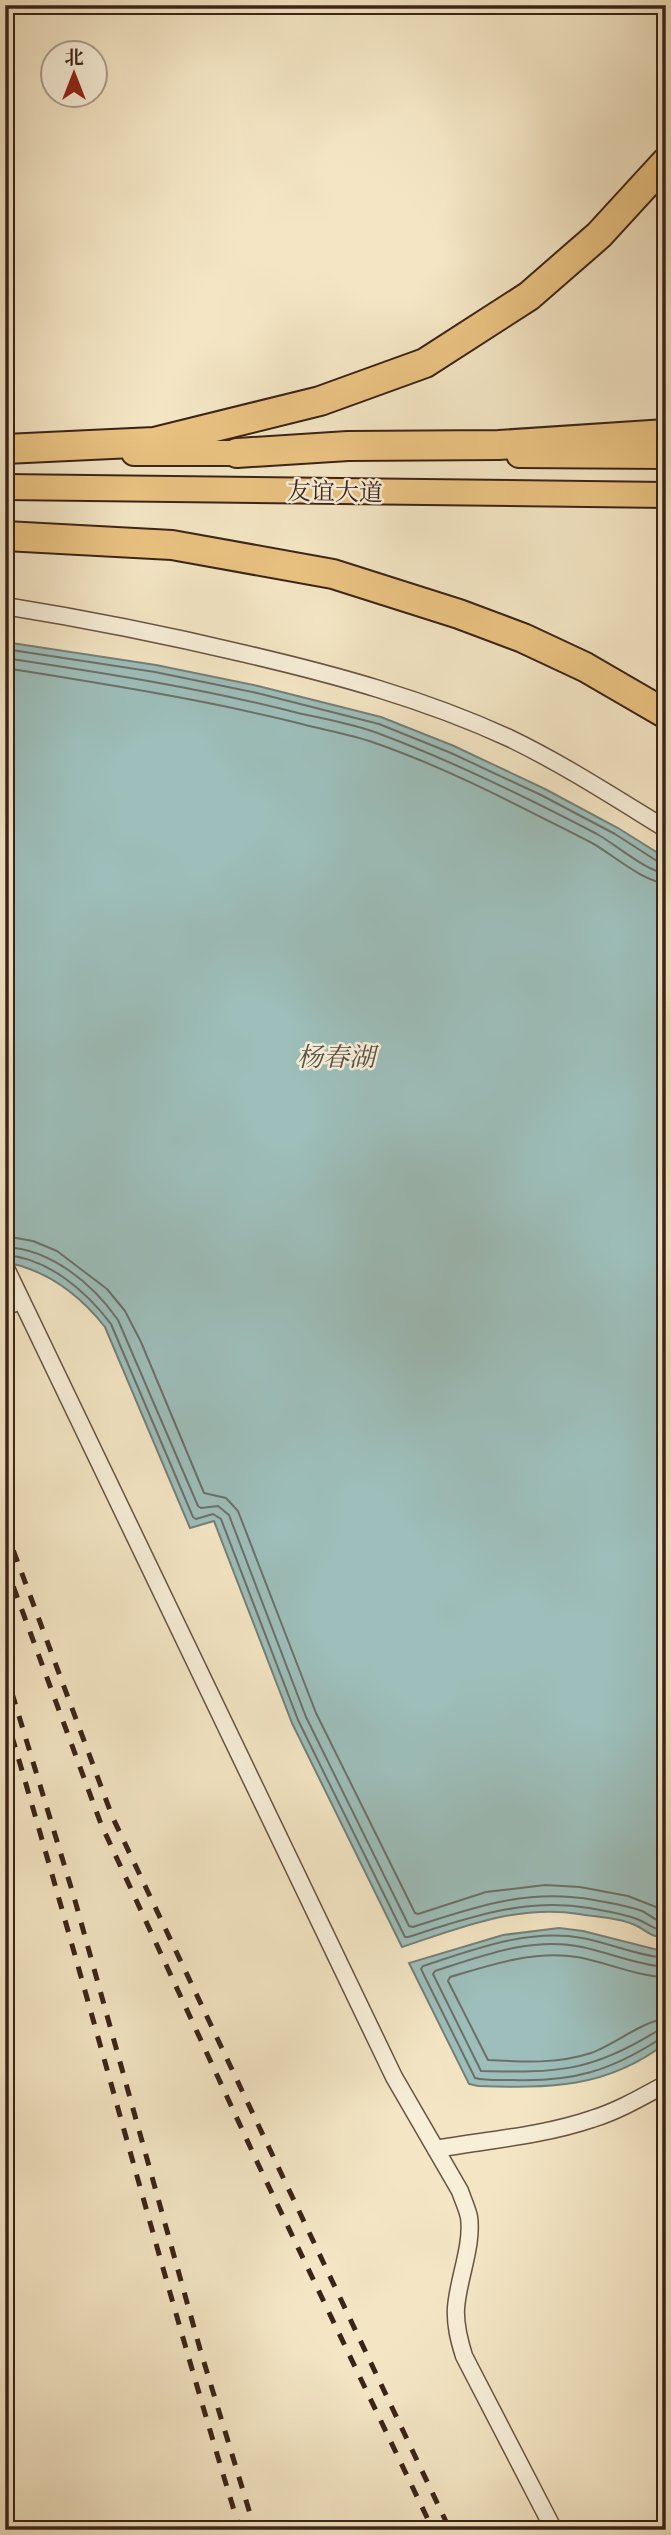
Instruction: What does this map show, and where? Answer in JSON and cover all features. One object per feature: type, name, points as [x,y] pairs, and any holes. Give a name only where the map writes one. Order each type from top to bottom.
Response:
[{"type":"highway","points":[[5,450],[154,442],[320,401],[425,363],[529,296],[599,235],[666,162]]},
{"type":"highway","points":[[237,453],[348,446],[499,445],[666,433]]},
{"type":"highway","points":[[5,536],[172,545],[333,574],[459,614],[523,638],[585,667],[666,714]]},
{"type":"main road","name":"友谊大道","points":[[5,450],[666,456]]},
{"type":"main road","name":"友谊大道","points":[[5,487],[666,495]]},
{"type":"street","points":[[5,607],[165,635],[334,675],[404,695],[510,739],[583,778],[666,829]]},
{"type":"street","points":[[5,1266],[388,2065],[460,2191],[469,2217],[469,2234],[456,2309],[456,2328],[464,2356],[554,2530]]},
{"type":"street","points":[[436,2149],[541,2132],[590,2120],[610,2113],[666,2084]]},
{"type":"lane","points":[[5,1311],[22,1301]]},
{"type":"water","name":"杨春湖","points":[[5,642],[156,665],[258,686],[381,717],[454,746],[545,789],[618,828],[666,858],[666,1937],[654,1936],[631,1923],[616,1919],[533,1912],[489,1920],[402,1947],[292,1723],[214,1521],[190,1528],[105,1327],[84,1304],[61,1285],[35,1271],[5,1262]]},
{"type":"water","points":[[559,1928],[583,1931],[666,1952],[666,2043],[621,2069],[576,2082],[529,2087],[469,2084],[409,1963],[503,1935]]},
{"type":"railway","points":[[5,1528],[112,1816],[450,2530]]},
{"type":"railway","points":[[5,1564],[101,1824],[259,2166],[433,2530]]},
{"type":"railway","points":[[5,1670],[74,1897],[200,2349],[255,2530]]},
{"type":"railway","points":[[5,1713],[240,2530]]}]
